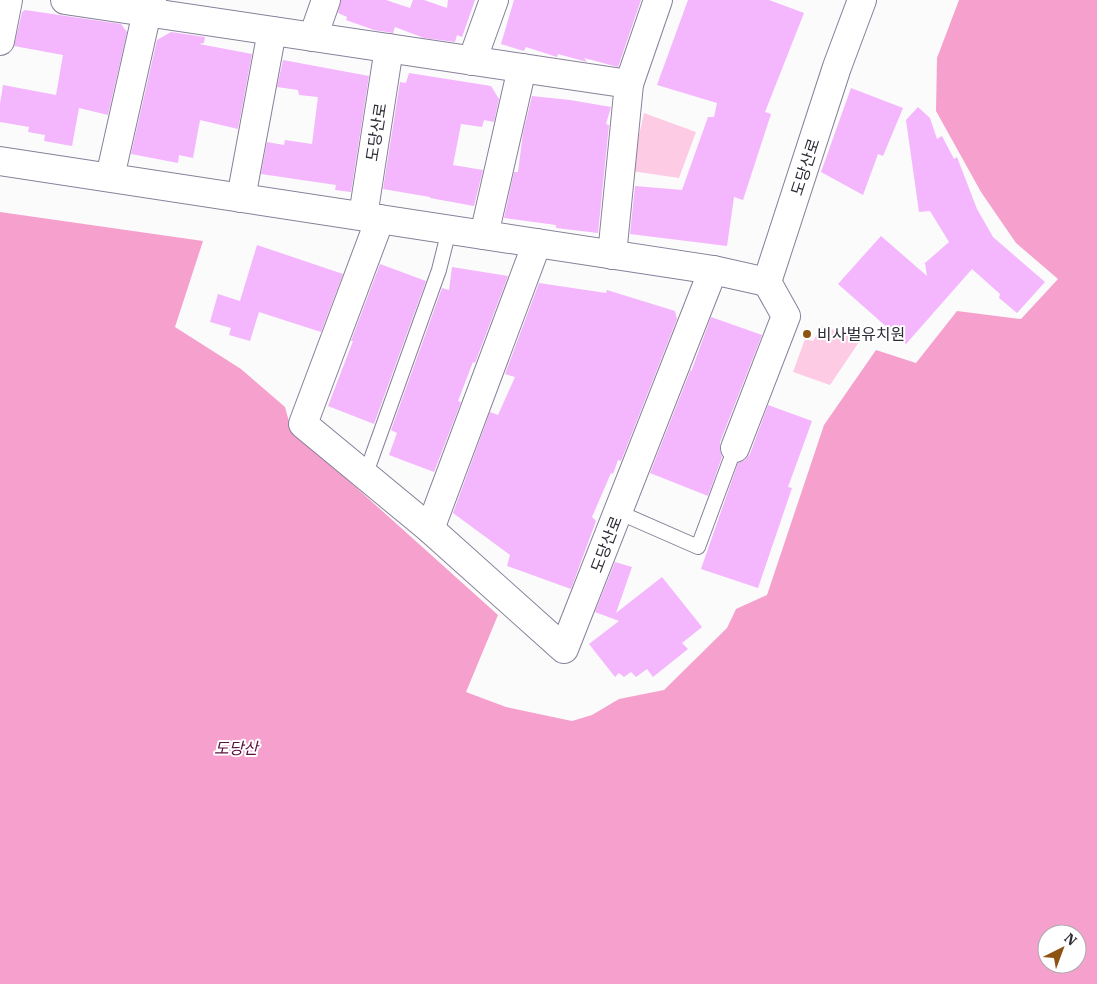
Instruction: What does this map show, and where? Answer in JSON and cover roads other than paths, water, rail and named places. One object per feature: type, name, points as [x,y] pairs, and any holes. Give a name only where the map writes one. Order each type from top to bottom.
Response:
[{"type":"street","points":[[0,41],[8,0]]},
{"type":"street","points":[[65,0],[150,6],[272,31],[629,84]]},
{"type":"street","points":[[313,37],[326,0]]},
{"type":"street","points":[[472,60],[494,0]]},
{"type":"street","points":[[612,255],[629,84],[658,0]]},
{"type":"street","name":"도당산로","points":[[767,282],[837,67],[862,0]]},
{"type":"street","points":[[110,178],[150,6]]},
{"type":"street","points":[[241,198],[272,31]]},
{"type":"street","name":"도당산로","points":[[389,48],[372,218],[303,424],[430,529],[564,649],[713,270]]},
{"type":"street","points":[[484,234],[522,68]]},
{"type":"street","points":[[0,161],[713,270],[767,282],[786,316],[733,454]]},
{"type":"street","points":[[430,529],[537,243]]},
{"type":"lane","points":[[365,476],[439,270],[449,230]]},
{"type":"lane","points":[[618,512],[698,546],[733,454]]},
{"type":"place","name":"비사벌유치원","points":[[807,334]]},
{"type":"park label","name":"도당산","points":[[236,748]]}]
